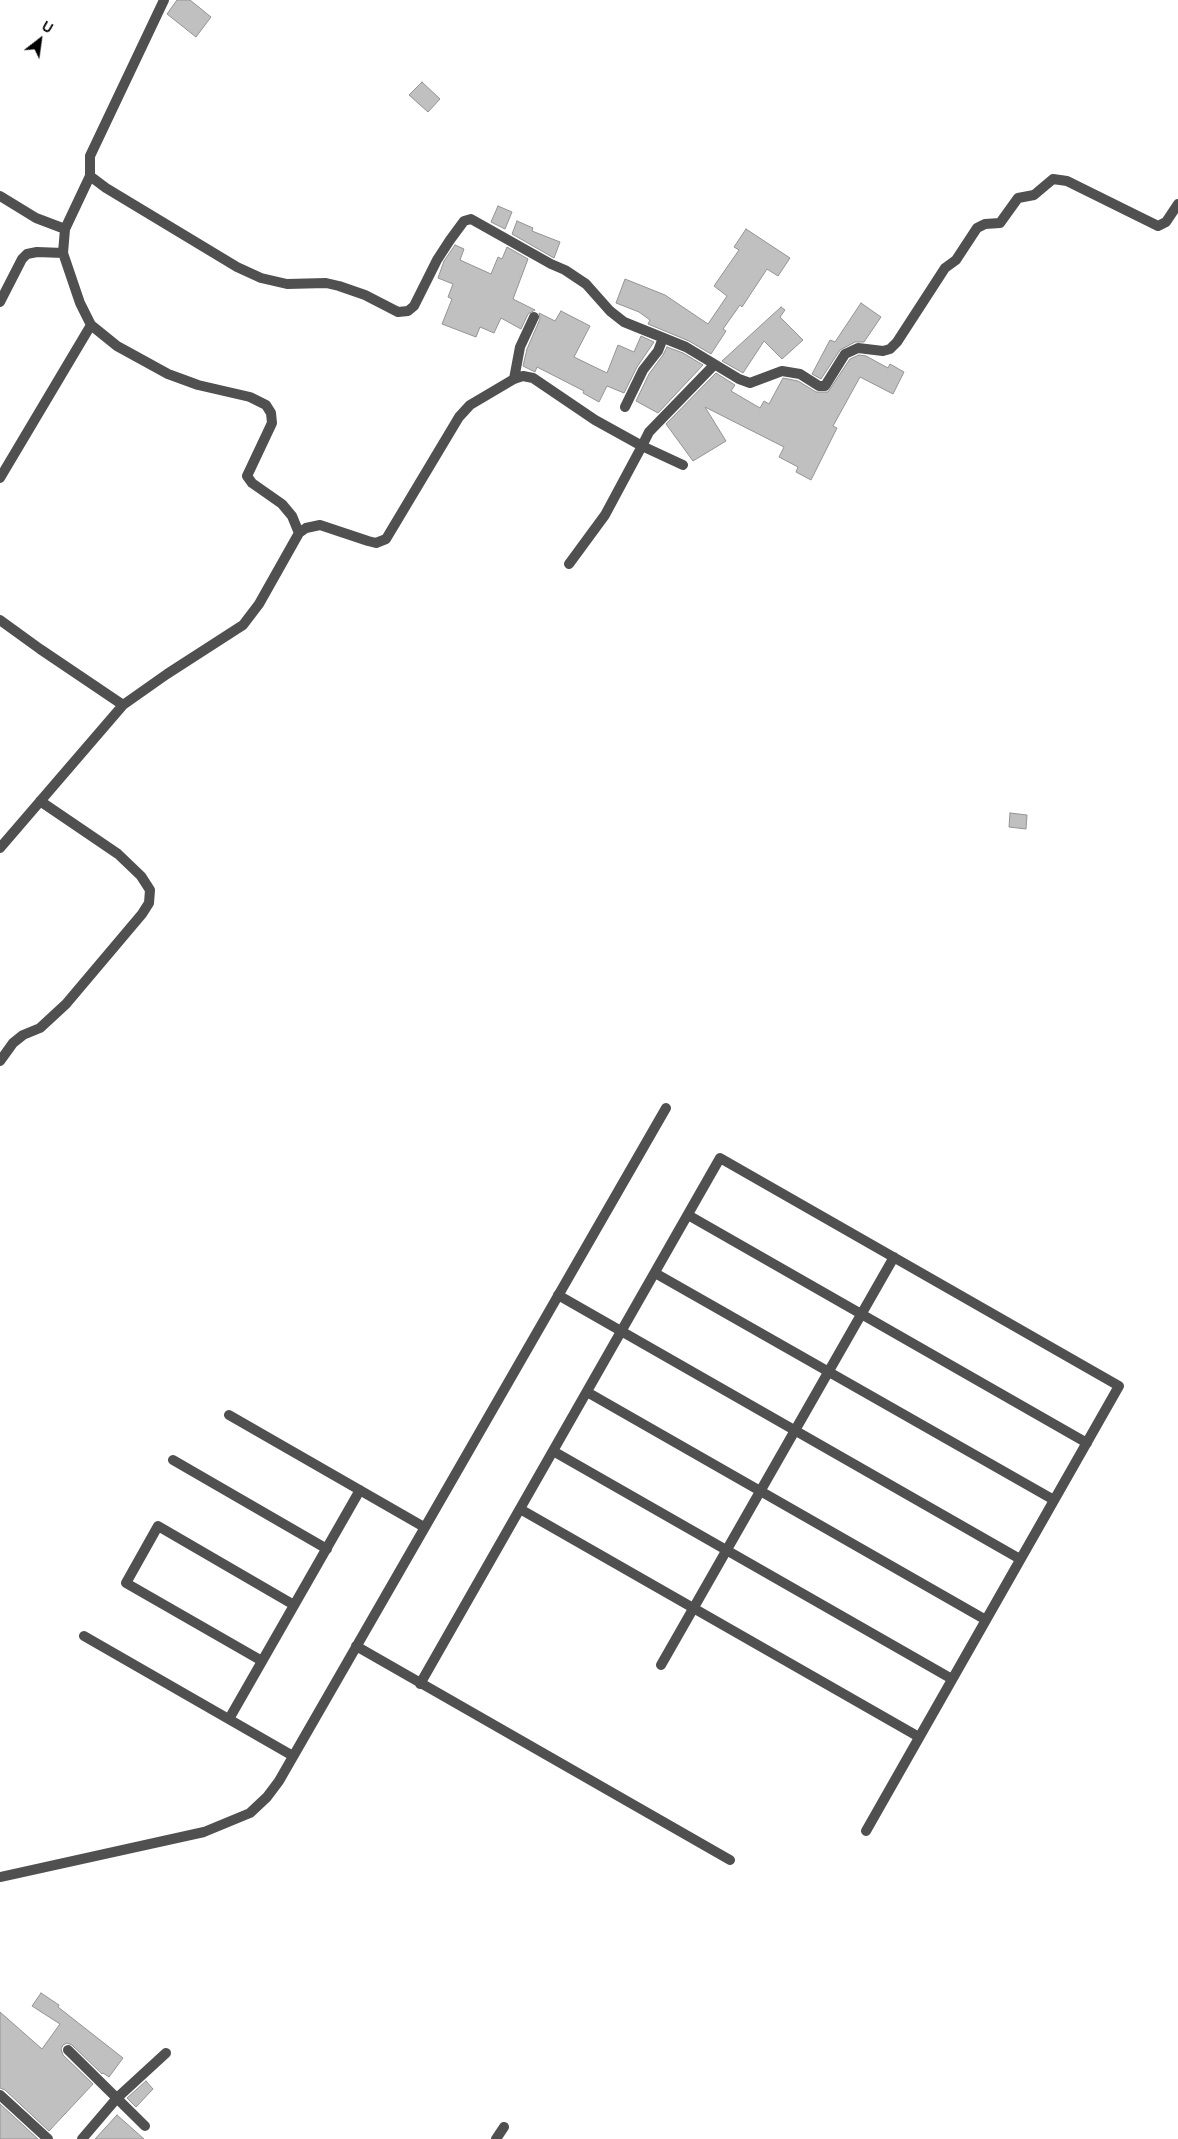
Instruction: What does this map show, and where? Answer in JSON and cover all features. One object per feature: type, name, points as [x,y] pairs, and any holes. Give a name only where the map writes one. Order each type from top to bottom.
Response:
[{"type":"street","points":[[164,0],[90,156],[90,176],[65,228],[63,253],[80,303],[91,325],[117,346],[168,374],[198,384],[250,397],[266,405],[271,413],[272,423],[247,476],[252,483],[282,504],[292,516],[299,533]]},
{"type":"street","points":[[90,176],[106,188],[237,267],[261,278],[287,284],[326,283],[339,286],[365,294],[398,312],[408,311],[414,306],[437,260],[450,240],[464,221],[471,219],[579,279],[624,322],[686,347],[739,380],[750,383],[782,371],[800,374],[814,384],[825,386],[845,354],[858,348],[883,351],[890,349],[897,342],[945,268],[956,260],[977,228],[985,224],[1000,223],[1018,198],[1034,195],[1053,179],[1067,181],[1158,226],[1166,222],[1178,204]]},
{"type":"street","points":[[0,196],[36,218],[65,228]]},
{"type":"street","points":[[0,302],[22,259],[27,254],[31,252],[63,253]]},
{"type":"street","points":[[514,379],[520,347],[534,317]]},
{"type":"street","points":[[0,478],[91,325]]},
{"type":"street","points":[[624,407],[643,370],[658,351],[663,338]]},
{"type":"street","points":[[569,564],[605,515],[649,432],[714,365]]},
{"type":"street","points":[[0,848],[123,705],[243,625],[260,604],[299,533],[306,528],[320,525],[376,543],[386,539],[459,417],[470,406],[514,379],[523,376],[533,378],[595,420],[642,446],[683,465]]},
{"type":"street","points":[[0,620],[123,705]]},
{"type":"street","points":[[0,1061],[12,1043],[23,1035],[40,1028],[66,1004],[142,914],[149,903],[150,890],[140,876],[118,854],[40,802]]},
{"type":"street","points":[[0,1877],[204,1832],[250,1814],[267,1797],[279,1781],[666,1108]]},
{"type":"street","points":[[420,1684],[720,1158],[1119,1386],[866,1831]]},
{"type":"street","points":[[688,1215],[1087,1442]]},
{"type":"street","points":[[661,1665],[894,1257]]},
{"type":"street","points":[[655,1273],[1054,1500]]},
{"type":"street","points":[[558,1295],[1020,1559]]},
{"type":"street","points":[[586,1392],[986,1620]]},
{"type":"street","points":[[229,1415],[424,1527]]},
{"type":"street","points":[[553,1451],[952,1679]]},
{"type":"street","points":[[173,1460],[327,1549]]},
{"type":"street","points":[[229,1719],[360,1490]]},
{"type":"street","points":[[520,1510],[919,1737]]},
{"type":"street","points":[[262,1661],[126,1583],[158,1526],[294,1605]]},
{"type":"street","points":[[84,1636],[293,1756]]},
{"type":"street","points":[[356,1646],[730,1860]]},
{"type":"street","points":[[68,2050],[145,2126]]},
{"type":"street","points":[[82,2139],[117,2098],[166,2053]]},
{"type":"street","points":[[0,2095],[48,2139]]},
{"type":"street","points":[[496,2139],[504,2127]]},
{"type":"building","points":[[177,0],[190,0],[211,17],[196,37],[167,14]]},
{"type":"building","points":[[422,82],[440,99],[428,112],[409,95]]},
{"type":"building","points":[[498,206],[512,212],[505,229],[491,222]]},
{"type":"building","points":[[517,221],[533,228],[532,231],[560,242],[554,258],[512,234]]},
{"type":"building","points":[[746,229],[790,258],[778,276],[767,269],[742,307],[740,305],[723,329],[726,331],[711,354],[689,341],[648,324],[650,320],[639,312],[616,303],[625,279],[665,295],[708,324],[727,296],[714,286],[739,250],[734,247]]},
{"type":"building","points":[[455,245],[464,249],[460,260],[491,274],[498,257],[502,259],[507,247],[528,259],[513,299],[535,310],[528,314],[521,329],[501,318],[494,333],[480,327],[476,337],[442,324],[452,299],[448,297],[453,284],[438,278],[444,261]]},
{"type":"building","points":[[861,303],[881,317],[864,342],[855,342],[840,350],[821,379],[812,374],[830,340],[835,342]]},
{"type":"building","points":[[781,307],[785,310],[780,317],[803,340],[782,359],[764,341],[743,373],[722,361]]},
{"type":"building","points":[[561,311],[590,326],[574,357],[607,373],[618,345],[634,352],[641,336],[654,342],[637,367],[624,393],[607,386],[599,402],[583,393],[584,391],[537,367],[535,372],[523,366],[527,349],[540,319],[539,313],[555,321]]},
{"type":"building","points":[[667,347],[683,353],[703,365],[658,413],[636,401],[649,374]]},
{"type":"building","points":[[859,355],[866,356],[888,368],[890,364],[904,372],[893,394],[860,377],[833,426],[837,428],[811,480],[796,472],[798,467],[779,457],[784,447],[705,407],[726,441],[693,461],[666,424],[716,373],[735,385],[731,391],[760,408],[764,401],[769,404],[783,378],[798,381],[816,392],[828,392],[850,359]]},
{"type":"building","points":[[1010,813],[1027,815],[1026,829],[1009,827]]},
{"type":"building","points":[[41,1993],[59,2005],[58,2007],[123,2058],[109,2077],[102,2074],[72,2045],[67,2043],[63,2045],[61,2049],[63,2055],[93,2084],[49,2131],[5,2090],[0,2088],[0,2012],[42,2049],[60,2024],[32,2006]]},
{"type":"building","points":[[146,2081],[153,2089],[136,2107],[127,2098]]},
{"type":"building","points":[[0,2104],[38,2139],[0,2139]]},
{"type":"building","points":[[117,2115],[144,2139],[95,2139]]}]
